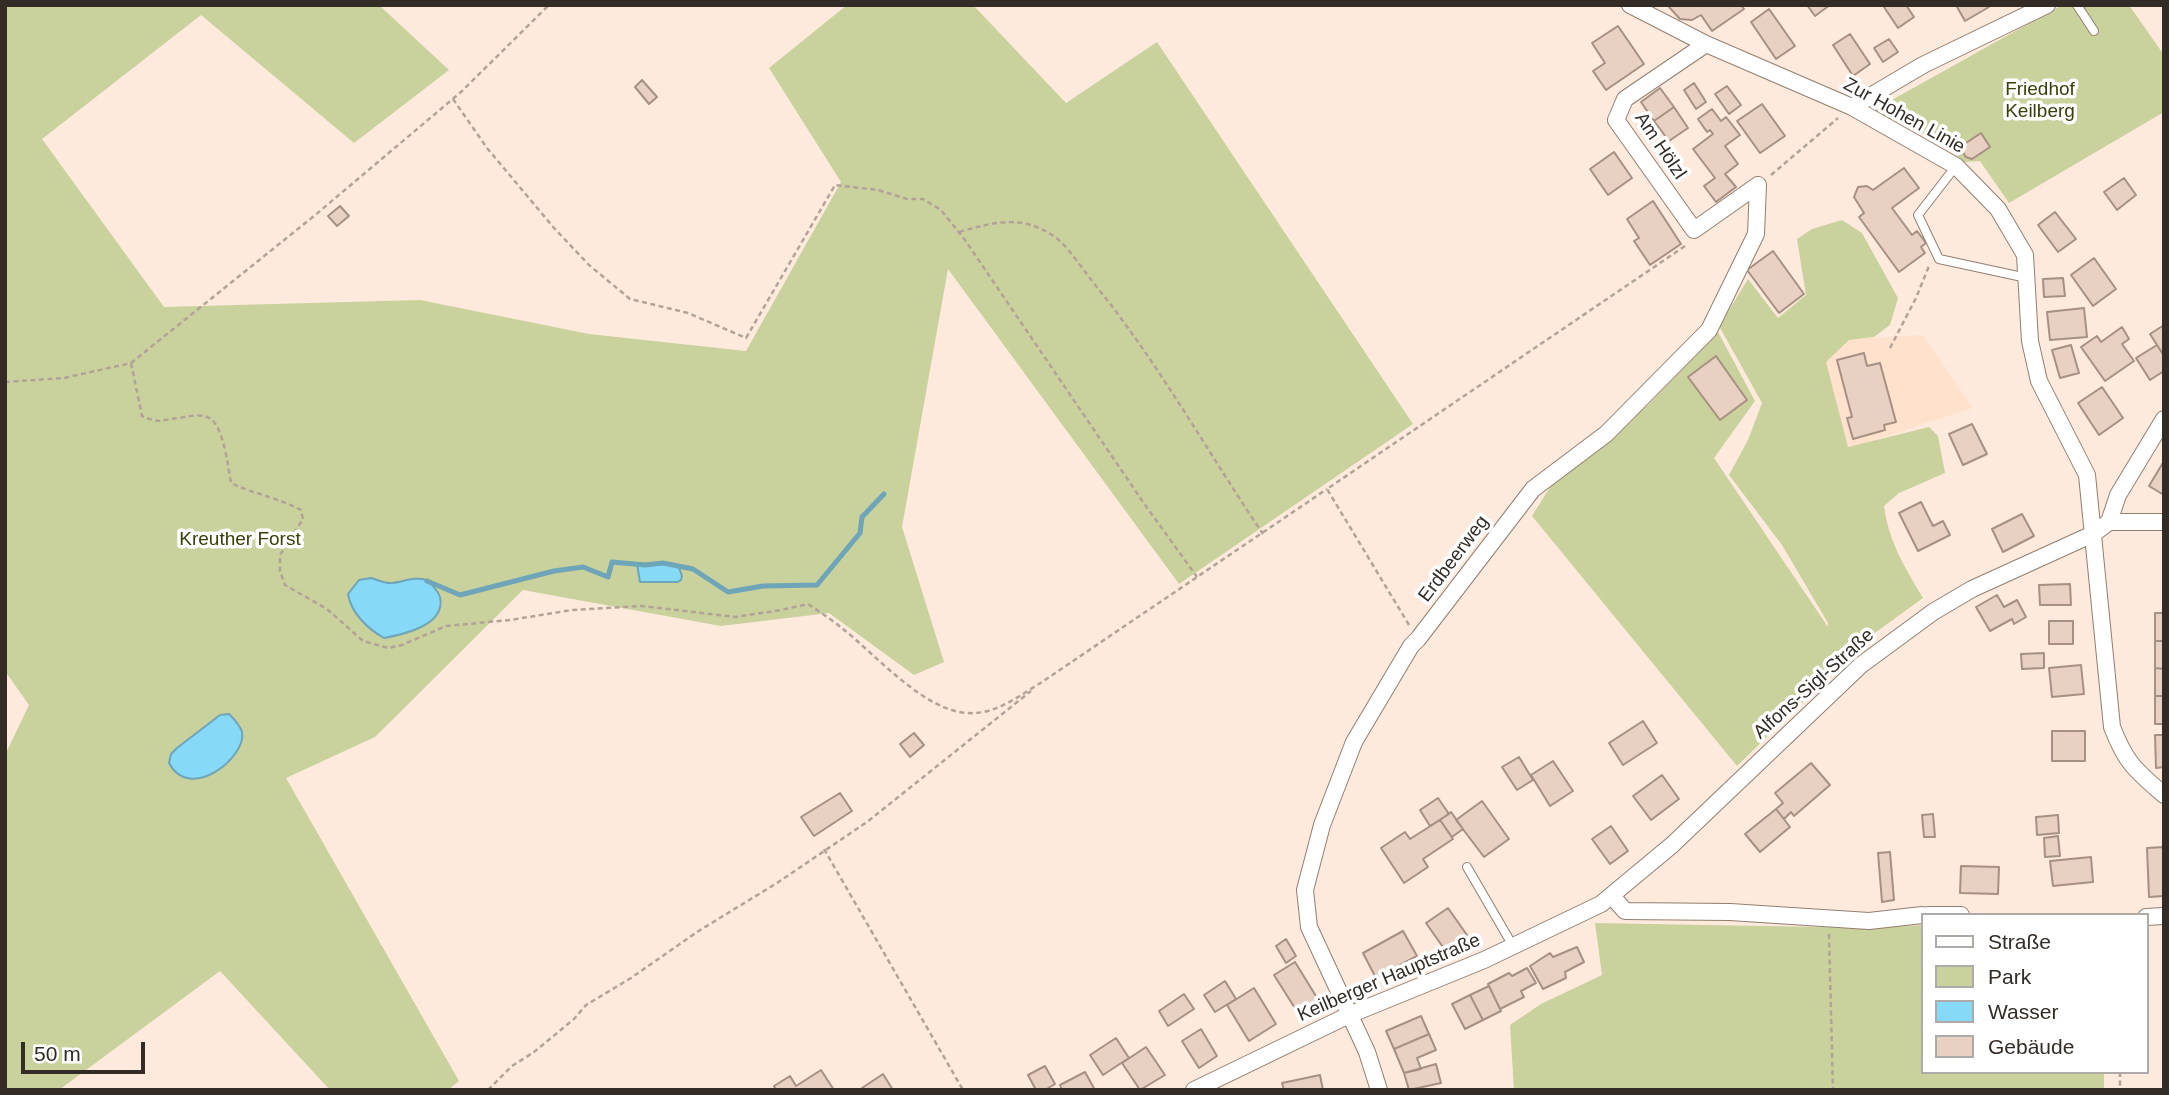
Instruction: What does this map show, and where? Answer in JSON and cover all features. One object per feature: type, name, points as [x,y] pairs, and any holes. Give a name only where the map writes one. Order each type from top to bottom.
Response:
[{"type":"street","name":"Zur Hohen Linie","points":[[1630,5],[1706,44],[1852,107],[1956,166],[1998,209],[2025,255],[2030,341],[2039,381],[2087,475],[2112,727],[2121,750],[2133,768],[2164,795]]},
{"type":"street","points":[[1852,107],[1923,65],[2048,5]]},
{"type":"street","name":"Am Hölzl","points":[[1694,230],[1616,120],[1625,99],[1706,44]]},
{"type":"street","points":[[1694,230],[1758,185]]},
{"type":"street","name":"Erdbeerweg","points":[[1379,1090],[1367,1052],[1309,927],[1304,890],[1322,825],[1354,742],[1411,646],[1533,489],[1606,434],[1709,330],[1756,234],[1758,185]]},
{"type":"street","points":[[2164,419],[2118,495],[2109,522],[2164,522]]},
{"type":"street","name":"Alfons-Sigl-Straße","points":[[1606,900],[1672,845],[1861,665],[1933,612],[1972,589],[2093,534],[2109,522]]},
{"type":"street","points":[[1606,900],[1625,911],[1730,912],[1869,921],[1920,915]]},
{"type":"street","name":"Keilberger Hauptstraße","points":[[1194,1090],[1349,1015],[1513,946],[1606,900]]},
{"type":"lane","points":[[2077,5],[2094,30]]},
{"type":"lane","points":[[1956,166],[1918,215],[1939,259],[2027,278]]},
{"type":"lane","points":[[1467,867],[1513,946]]},
{"type":"path","points":[[5,382],[64,378],[131,363],[314,216],[453,99],[549,5]]},
{"type":"path","points":[[453,99],[487,148],[554,228],[589,265],[630,299],[688,313],[746,338],[835,185],[856,186],[907,199],[923,199],[942,210],[1198,578]]},
{"type":"path","points":[[1758,185],[1852,107]]},
{"type":"path","points":[[958,232],[1001,220],[1026,224],[1057,237],[1121,317],[1182,405],[1263,534]]},
{"type":"path","points":[[131,363],[142,415],[158,423],[197,415],[210,418],[216,425],[225,451],[231,483],[250,492],[289,503],[301,510],[303,519],[279,555],[280,571],[285,585],[327,609],[363,641],[388,648],[402,645],[446,626],[510,620],[572,610],[642,606],[735,617],[808,604],[843,629],[909,687],[945,708],[968,714],[999,708],[1042,682],[1694,240],[1694,230]]},
{"type":"path","points":[[1890,348],[1916,298],[1935,250]]},
{"type":"path","points":[[1327,489],[1418,639]]},
{"type":"path","points":[[488,1090],[512,1066],[575,1019],[586,1005],[778,883],[867,822],[1042,682]]},
{"type":"path","points":[[824,849],[963,1090]]},
{"type":"path","points":[[1829,920],[1833,1090]]},
{"type":"shaded area","points":[[1923,335],[1973,408],[1844,450],[1818,341]]},
{"type":"green space","name":"Kreuther Forst","points":[[5,5],[379,5],[449,70],[354,143],[201,15],[42,139],[164,307],[420,300],[589,334],[746,351],[841,182],[769,68],[847,5],[973,5],[1066,103],[1157,42],[1413,424],[1179,584],[948,269],[902,527],[944,662],[914,675],[829,613],[721,626],[523,590],[375,737],[286,778],[459,1081],[448,1090],[330,1090],[220,971],[59,1090],[5,1090],[5,755],[29,705],[5,671]]},
{"type":"green space","name":"Friedhof Keilberg","points":[[2062,5],[2129,5],[2164,55],[2164,112],[2009,203],[1980,161],[1963,162],[1945,143],[1872,111]]},
{"type":"green space","points":[[1842,220],[1862,233],[1898,298],[1890,325],[1874,337],[1849,340],[1826,362],[1848,447],[1929,427],[1938,436],[1945,473],[1899,493],[1884,506],[1894,543],[1923,598],[1868,638],[1843,650],[1848,658],[1737,766],[1532,516],[1552,484],[1649,404],[1718,332],[1755,401],[1714,458],[1828,627],[1782,545],[1729,475],[1748,440],[1762,403],[1719,326],[1748,279],[1778,318],[1806,295],[1797,239],[1812,229]]},
{"type":"green space","points":[[1595,923],[1873,928],[1920,925],[1920,1074],[2104,1074],[2104,1090],[1514,1090],[1510,1025],[1541,1004],[1602,975]]},
{"type":"water","points":[[637,564],[678,565],[681,580],[640,582]]},
{"type":"water","points":[[371,578],[389,583],[426,580],[440,597],[437,615],[413,631],[384,638],[361,620],[348,594],[359,580]]},
{"type":"water","points":[[229,714],[242,732],[236,753],[215,772],[203,777],[190,779],[178,774],[169,763],[171,754],[220,715]]},
{"type":"building","points":[[1741,5],[1744,9],[1712,31],[1701,15],[1692,20],[1680,19],[1669,7]]},
{"type":"building","points":[[1807,5],[1830,5],[1815,16]]},
{"type":"building","points":[[1906,5],[1914,17],[1898,28],[1884,7]]},
{"type":"building","points":[[1956,5],[1988,5],[1989,7],[1965,21]]},
{"type":"building","points":[[1769,9],[1795,46],[1776,59],[1751,22]]},
{"type":"building","points":[[1618,26],[1644,64],[1606,90],[1593,71],[1605,63],[1592,43]]},
{"type":"building","points":[[1850,34],[1870,64],[1853,76],[1833,45]]},
{"type":"building","points":[[1889,39],[1898,52],[1883,62],[1874,48]]},
{"type":"building","points":[[642,80],[657,97],[649,104],[635,87]]},
{"type":"building","points":[[1694,83],[1706,102],[1696,109],[1684,90]]},
{"type":"building","points":[[1727,86],[1741,105],[1729,114],[1715,94]]},
{"type":"building","points":[[1660,88],[1674,107],[1654,121],[1641,102]]},
{"type":"building","points":[[1762,104],[1785,136],[1760,153],[1737,121]]},
{"type":"building","points":[[1674,107],[1688,128],[1669,141],[1654,121]]},
{"type":"building","points":[[1712,109],[1721,121],[1726,117],[1740,135],[1725,146],[1738,164],[1725,174],[1736,187],[1716,202],[1704,186],[1715,178],[1693,149],[1713,134],[1710,130],[1707,132],[1698,119]]},
{"type":"building","points":[[1981,133],[1990,147],[1972,159],[1966,157],[1962,151],[1963,145]]},
{"type":"building","points":[[1614,152],[1632,178],[1608,195],[1590,169]]},
{"type":"building","points":[[1904,168],[1919,188],[1892,208],[1912,235],[1917,231],[1926,243],[1921,247],[1925,253],[1899,272],[1859,217],[1864,213],[1854,197],[1858,187],[1867,186],[1873,190]]},
{"type":"building","points":[[2124,178],[2136,195],[2117,210],[2104,192]]},
{"type":"building","points":[[1653,201],[1681,244],[1650,265],[1634,241],[1639,238],[1627,219]]},
{"type":"building","points":[[340,206],[349,216],[337,226],[328,216]]},
{"type":"building","points":[[2055,212],[2076,239],[2058,252],[2038,225]]},
{"type":"building","points":[[1773,251],[1804,294],[1779,313],[1747,270]]},
{"type":"building","points":[[2094,258],[2116,289],[2093,306],[2071,275]]},
{"type":"building","points":[[2063,278],[2065,296],[2044,297],[2043,279]]},
{"type":"building","points":[[2084,308],[2087,337],[2050,340],[2047,312]]},
{"type":"building","points":[[2164,325],[2164,356],[2150,334]]},
{"type":"building","points":[[2122,327],[2129,339],[2122,344],[2134,361],[2105,381],[2081,347],[2097,336],[2101,342]]},
{"type":"building","points":[[2071,345],[2079,373],[2060,378],[2052,350]]},
{"type":"building","points":[[2157,345],[2164,356],[2164,371],[2150,380],[2136,358]]},
{"type":"building","points":[[1864,353],[1867,366],[1880,363],[1896,422],[1884,425],[1885,430],[1853,439],[1847,418],[1852,417],[1837,360]]},
{"type":"building","points":[[1716,356],[1747,400],[1720,420],[1688,377]]},
{"type":"building","points":[[2102,387],[2123,418],[2099,435],[2078,403]]},
{"type":"building","points":[[1972,424],[1987,454],[1963,465],[1949,434]]},
{"type":"building","points":[[2164,461],[2164,495],[2149,486]]},
{"type":"building","points":[[1921,502],[1933,526],[1943,521],[1950,535],[1918,551],[1899,513]]},
{"type":"building","points":[[2022,514],[2034,536],[2003,552],[1992,529]]},
{"type":"building","points":[[2070,584],[2071,605],[2040,605],[2039,585]]},
{"type":"building","points":[[1997,595],[2004,607],[2017,600],[2026,617],[2014,624],[2012,619],[1990,631],[1976,607]]},
{"type":"building","points":[[2155,613],[2164,613],[2164,641],[2155,641]]},
{"type":"building","points":[[2049,621],[2073,621],[2073,644],[2049,644]]},
{"type":"building","points":[[2155,641],[2164,641],[2164,669],[2155,668]]},
{"type":"building","points":[[2044,653],[2044,668],[2022,669],[2021,654]]},
{"type":"building","points":[[2081,665],[2084,694],[2052,697],[2049,668]]},
{"type":"building","points":[[2155,668],[2164,669],[2164,696],[2155,696]]},
{"type":"building","points":[[2155,696],[2164,696],[2164,724],[2155,724]]},
{"type":"building","points":[[1643,721],[1657,743],[1623,765],[1609,743]]},
{"type":"building","points":[[2052,731],[2085,731],[2085,761],[2052,761]]},
{"type":"building","points":[[914,733],[924,745],[910,757],[900,744]]},
{"type":"building","points":[[2155,735],[2164,735],[2164,767],[2156,768]]},
{"type":"building","points":[[1519,757],[1533,780],[1517,790],[1502,767]]},
{"type":"building","points":[[1553,761],[1573,791],[1550,806],[1531,775]]},
{"type":"building","points":[[1811,763],[1830,785],[1794,816],[1791,812],[1784,819],[1776,809],[1783,803],[1775,793]]},
{"type":"building","points":[[1662,775],[1679,799],[1651,820],[1633,796]]},
{"type":"building","points":[[840,793],[852,811],[814,836],[801,817]]},
{"type":"building","points":[[1438,798],[1449,814],[1430,826],[1420,810]]},
{"type":"building","points":[[1482,801],[1509,839],[1484,857],[1456,820]]},
{"type":"building","points":[[1776,809],[1790,827],[1760,852],[1745,834]]},
{"type":"building","points":[[1451,812],[1463,829],[1452,837],[1440,820]]},
{"type":"building","points":[[1933,814],[1935,837],[1924,837],[1922,815]]},
{"type":"building","points":[[2058,815],[2059,833],[2037,835],[2036,817]]},
{"type":"building","points":[[1440,820],[1453,839],[1423,859],[1428,867],[1404,883],[1381,848],[1405,832],[1410,839]]},
{"type":"building","points":[[1611,826],[1628,851],[1610,864],[1592,839]]},
{"type":"building","points":[[2058,836],[2060,856],[2045,857],[2044,838]]},
{"type":"building","points":[[2164,847],[2164,896],[2149,897],[2147,848]]},
{"type":"building","points":[[1890,852],[1894,900],[1882,902],[1878,853]]},
{"type":"building","points":[[2091,857],[2093,882],[2053,886],[2050,861]]},
{"type":"building","points":[[1961,866],[1999,867],[1998,894],[1960,893]]},
{"type":"building","points":[[1448,908],[1467,935],[1445,950],[1426,923]]},
{"type":"building","points":[[1403,931],[1417,956],[1376,978],[1363,953]]},
{"type":"building","points":[[1286,939],[1296,956],[1286,963],[1276,946]]},
{"type":"building","points":[[1577,947],[1584,962],[1565,972],[1566,978],[1543,989],[1530,966],[1550,953],[1553,957]]},
{"type":"building","points":[[1295,962],[1319,1001],[1298,1013],[1274,975]]},
{"type":"building","points":[[1527,968],[1536,983],[1521,991],[1524,997],[1500,1009],[1488,984],[1509,973],[1512,976]]},
{"type":"building","points":[[1225,981],[1236,999],[1215,1012],[1204,995]]},
{"type":"building","points":[[1489,986],[1501,1011],[1483,1020],[1470,995]]},
{"type":"building","points":[[1254,988],[1276,1024],[1249,1041],[1227,1005]]},
{"type":"building","points":[[1184,994],[1194,1009],[1168,1026],[1159,1011]]},
{"type":"building","points":[[1470,995],[1483,1020],[1465,1029],[1452,1004]]},
{"type":"building","points":[[1421,1016],[1429,1034],[1394,1049],[1386,1031]]},
{"type":"building","points":[[1201,1029],[1217,1056],[1199,1068],[1182,1041]]},
{"type":"building","points":[[1429,1034],[1436,1050],[1417,1058],[1421,1069],[1404,1073],[1394,1049]]},
{"type":"building","points":[[1116,1038],[1129,1058],[1103,1075],[1090,1055]]},
{"type":"building","points":[[1146,1047],[1165,1075],[1140,1090],[1122,1063]]},
{"type":"building","points":[[1436,1064],[1441,1083],[1409,1090],[1404,1073]]},
{"type":"building","points":[[1045,1066],[1055,1084],[1045,1090],[1036,1090],[1028,1075]]},
{"type":"building","points":[[821,1070],[834,1090],[776,1090],[774,1086],[790,1076],[796,1086]]},
{"type":"building","points":[[1085,1072],[1095,1090],[1062,1090],[1060,1085]]},
{"type":"building","points":[[883,1074],[893,1090],[859,1090]]},
{"type":"building","points":[[1320,1075],[1323,1090],[1284,1090],[1282,1083]]},
{"type":"waterway","points":[[427,581],[460,595],[554,571],[583,567],[608,577],[612,562],[645,565],[663,563],[693,569],[728,592],[763,586],[817,585],[860,533],[862,517],[884,494]]}]
